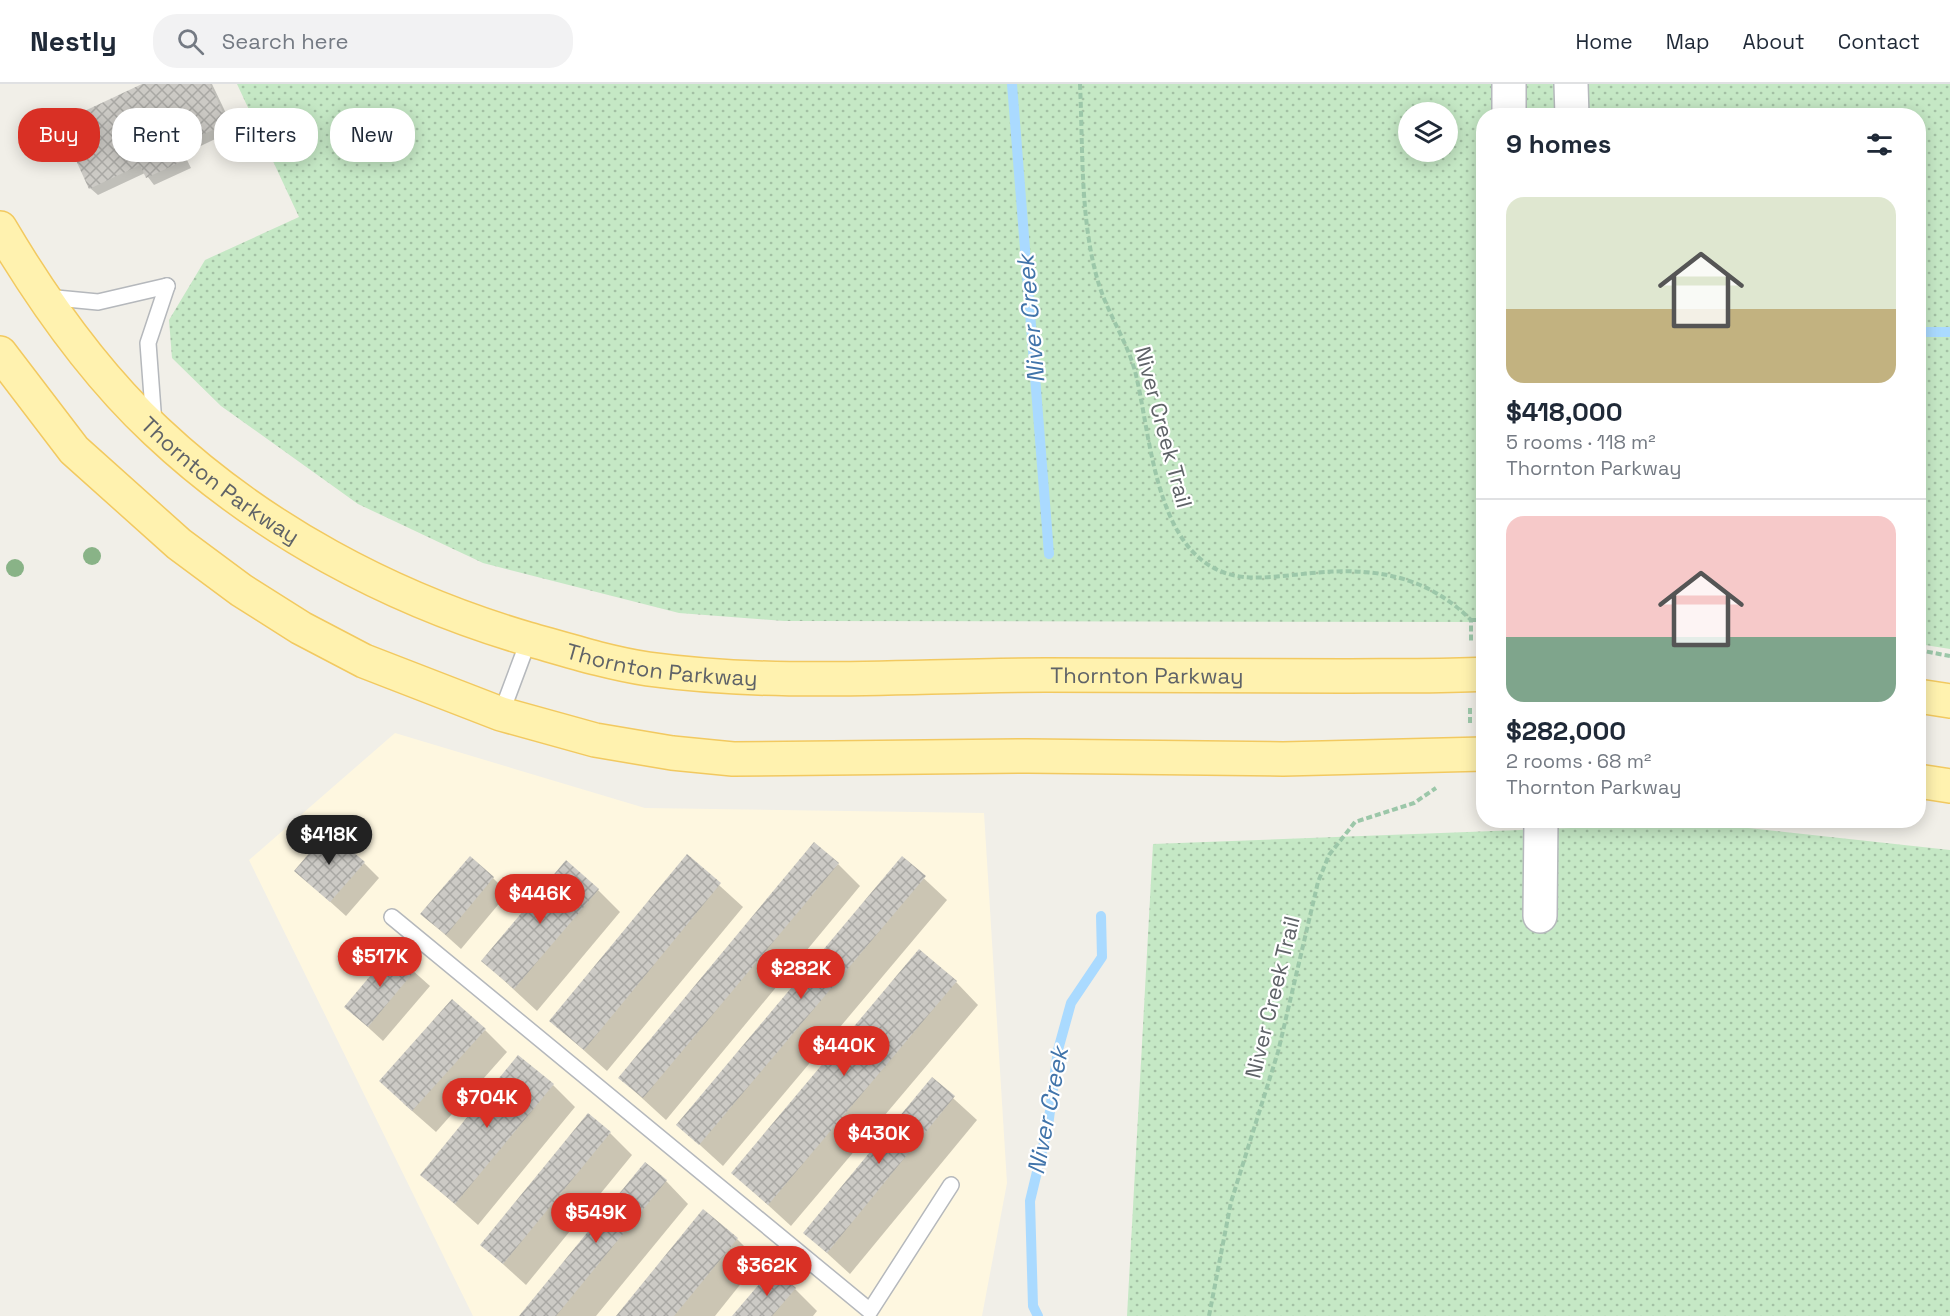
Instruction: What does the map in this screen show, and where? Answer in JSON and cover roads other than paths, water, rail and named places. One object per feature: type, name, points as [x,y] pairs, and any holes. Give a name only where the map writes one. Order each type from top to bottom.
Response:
[{"type":"main road","name":"Thornton Parkway","points":[[0,228],[46,297],[98,368],[154,430],[224,488],[273,522],[402,594],[471,622],[644,668],[789,680],[1020,675],[1476,674]]},
{"type":"main road","points":[[0,353],[74,450],[179,544],[241,590],[301,628],[364,661],[501,714],[595,741],[672,753],[733,759],[1028,756],[1283,759],[1476,754]]},
{"type":"main road","points":[[1926,697],[1950,701]]},
{"type":"main road","points":[[1926,782],[1950,786]]},
{"type":"street","points":[[1509,84],[1509,108]]},
{"type":"street","points":[[1571,84],[1572,108]]},
{"type":"street","points":[[1540,916],[1541,828]]},
{"type":"lane","points":[[46,297],[98,302],[167,286],[148,343],[154,430]]},
{"type":"lane","points":[[501,714],[529,639]]},
{"type":"lane","points":[[392,917],[870,1311],[951,1185]]},
{"type":"waterway","name":"Niver Creek","points":[[1012,84],[1049,554]]},
{"type":"waterway","points":[[1926,332],[1950,332]]},
{"type":"waterway","name":"Niver Creek","points":[[1038,1316],[1033,1306],[1030,1201],[1048,1126],[1058,1050],[1071,1003],[1102,957],[1101,916]]}]
